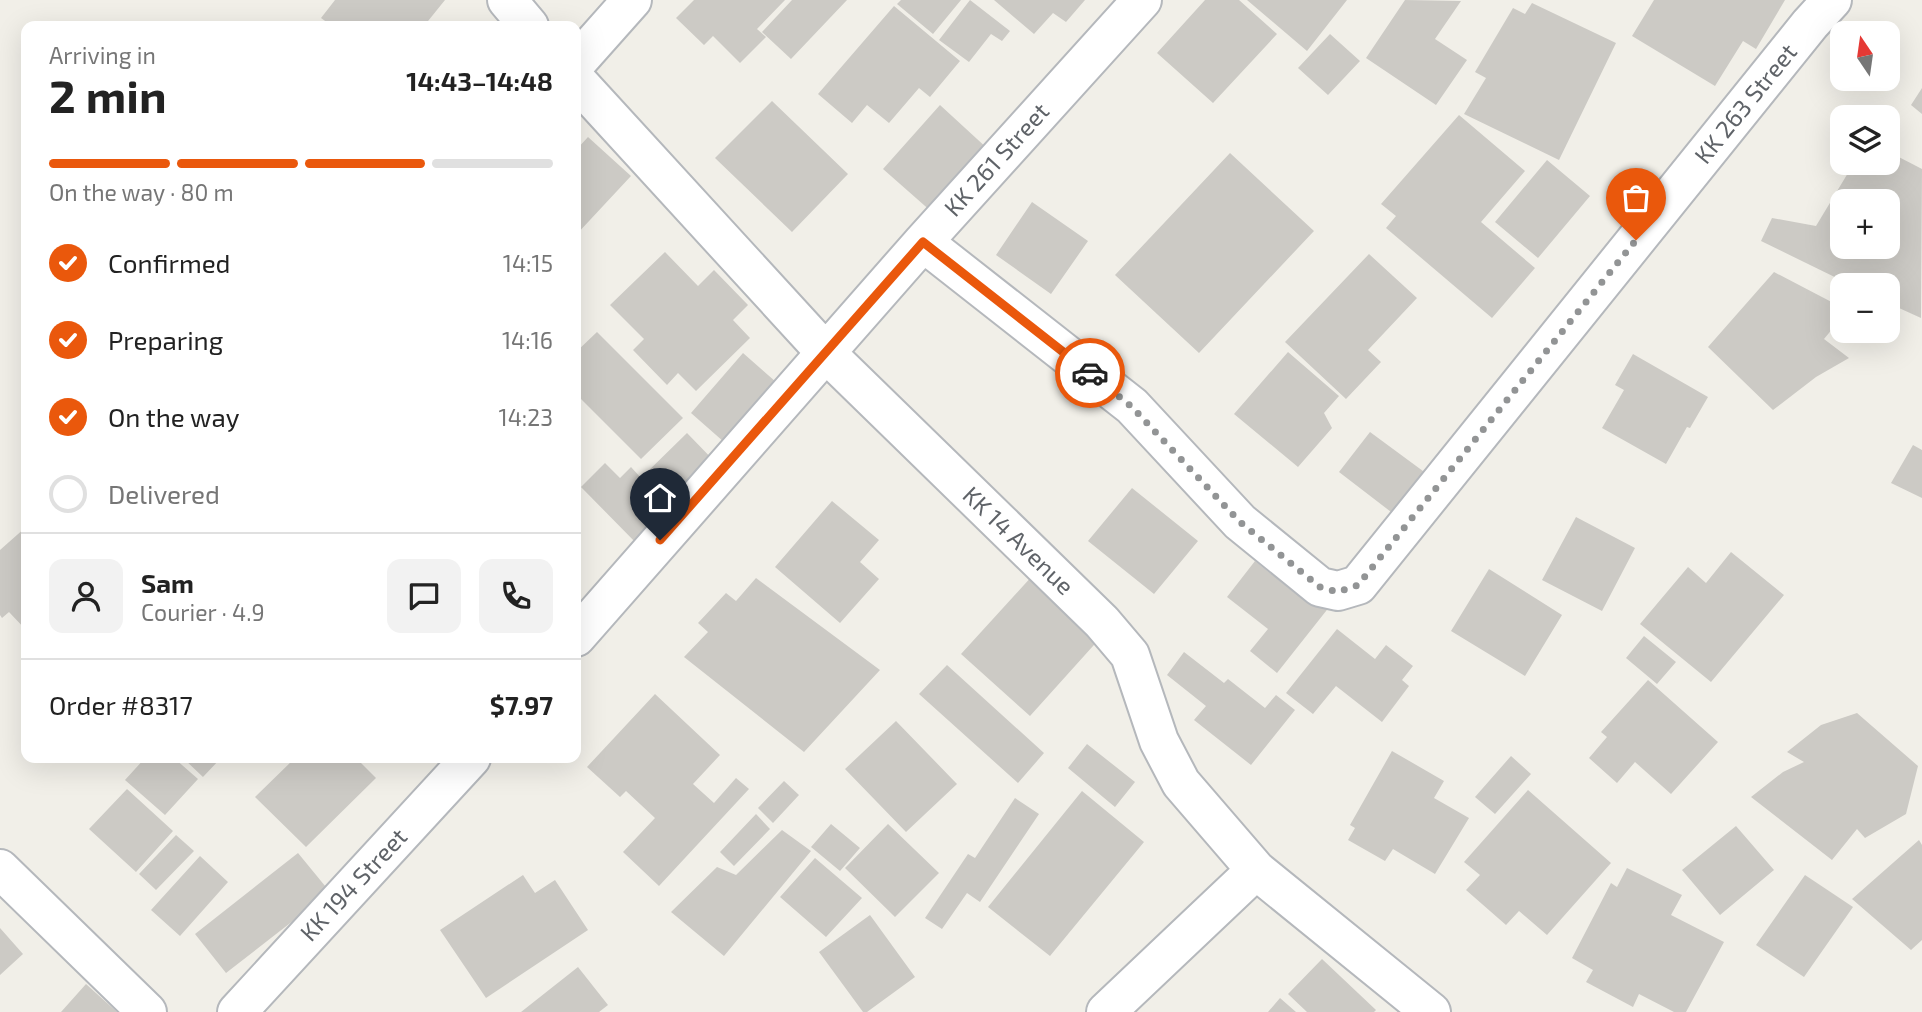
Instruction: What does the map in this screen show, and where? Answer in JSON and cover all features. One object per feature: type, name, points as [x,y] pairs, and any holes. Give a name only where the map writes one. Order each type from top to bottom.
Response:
[{"type":"street","points":[[507,0],[525,21]]},
{"type":"street","points":[[581,57],[632,0]]},
{"type":"street","name":"KK 261 Street","points":[[827,354],[923,242],[1142,0]]},
{"type":"street","name":"KK 263 Street","points":[[923,242],[1132,407],[1240,522],[1320,587],[1338,592],[1358,585],[1832,0]]},
{"type":"street","name":"KK 14 Avenue","points":[[581,85],[827,354],[1102,622],[1130,655],[1158,741],[1181,782],[1256,870],[1431,1012]]},
{"type":"street","points":[[581,631],[827,354]]},
{"type":"street","name":"KK 194 Street","points":[[237,1012],[466,763]]},
{"type":"street","points":[[0,869],[147,1012]]},
{"type":"street","points":[[1106,1012],[1256,870]]},
{"type":"building","points":[[335,0],[445,0],[428,21],[325,21],[321,18]]},
{"type":"building","points":[[694,0],[785,0],[757,29],[766,37],[740,63],[713,36],[704,45],[676,18]]},
{"type":"building","points":[[792,0],[847,0],[791,59],[762,32]]},
{"type":"building","points":[[901,0],[961,0],[933,34],[897,4]]},
{"type":"building","points":[[970,0],[1010,31],[1002,41],[991,34],[969,62],[939,40]]},
{"type":"building","points":[[994,0],[1085,0],[1066,22],[1053,13],[1034,34]]},
{"type":"building","points":[[1205,0],[1239,0],[1277,34],[1213,103],[1157,53]]},
{"type":"building","points":[[1247,0],[1347,0],[1307,51]]},
{"type":"building","points":[[1405,0],[1461,1],[1435,39],[1467,60],[1436,105],[1366,58]]},
{"type":"building","points":[[1654,0],[1785,0],[1756,49],[1743,41],[1715,86],[1632,36]]},
{"type":"building","points":[[1532,3],[1616,43],[1559,160],[1464,114],[1486,78],[1475,72],[1513,8],[1525,14]]},
{"type":"building","points":[[894,6],[960,61],[930,97],[919,88],[889,123],[867,105],[852,123],[818,94]]},
{"type":"building","points":[[1330,34],[1360,61],[1328,95],[1298,68]]},
{"type":"building","points":[[1922,88],[1922,114],[1911,105]]},
{"type":"building","points":[[772,101],[848,174],[792,232],[715,158]]},
{"type":"building","points":[[940,105],[989,150],[933,213],[883,169]]},
{"type":"building","points":[[1459,115],[1525,171],[1481,222],[1535,268],[1492,318],[1386,228],[1396,216],[1381,204]]},
{"type":"building","points":[[588,137],[631,176],[581,230],[581,145]]},
{"type":"building","points":[[1230,153],[1314,231],[1199,353],[1115,275]]},
{"type":"building","points":[[1900,158],[1922,169],[1921,318],[1900,308],[1900,273],[1830,275],[1761,241],[1772,218],[1816,226],[1830,203],[1830,259],[1900,259],[1900,189],[1838,189],[1847,175],[1900,175]]},
{"type":"building","points":[[1547,160],[1590,196],[1538,258],[1495,222]]},
{"type":"building","points":[[1032,202],[1088,241],[1051,294],[996,255]]},
{"type":"building","points":[[665,252],[698,286],[714,270],[748,305],[733,320],[750,338],[696,391],[678,373],[667,385],[633,350],[644,339],[610,305]]},
{"type":"building","points":[[1369,254],[1417,298],[1368,350],[1381,362],[1346,399],[1285,342]]},
{"type":"building","points":[[1774,272],[1830,301],[1830,332],[1824,339],[1849,358],[1816,377],[1773,410],[1708,347]]},
{"type":"building","points":[[597,332],[683,418],[641,459],[581,399],[581,347]]},
{"type":"building","points":[[1288,352],[1339,396],[1324,413],[1332,428],[1298,467],[1234,414]]},
{"type":"building","points":[[743,353],[776,382],[724,442],[691,413]]},
{"type":"building","points":[[1633,354],[1708,397],[1666,464],[1602,428],[1624,390],[1615,385]]},
{"type":"building","points":[[1370,432],[1427,474],[1395,515],[1339,472]]},
{"type":"building","points":[[687,433],[721,468],[640,547],[581,487],[605,463],[620,478],[631,467],[641,478]]},
{"type":"building","points":[[1913,445],[1922,450],[1922,498],[1891,483]]},
{"type":"building","points":[[1132,488],[1198,541],[1154,594],[1088,541]]},
{"type":"building","points":[[832,501],[879,540],[860,562],[879,579],[840,623],[775,567]]},
{"type":"building","points":[[1576,517],[1635,548],[1602,611],[1542,580]]},
{"type":"building","points":[[21,531],[21,625],[9,612],[2,618],[0,615],[0,550]]},
{"type":"building","points":[[1731,552],[1784,595],[1711,682],[1640,624],[1688,567],[1706,583]]},
{"type":"building","points":[[1255,561],[1296,594],[1303,584],[1330,606],[1277,673],[1250,651],[1268,629],[1227,597]]},
{"type":"building","points":[[1489,569],[1562,615],[1525,676],[1451,631]]},
{"type":"building","points":[[1034,574],[1102,636],[1030,716],[961,654]]},
{"type":"building","points":[[756,578],[880,670],[804,752],[684,657],[708,632],[698,623],[726,593],[736,601]]},
{"type":"building","points":[[1337,629],[1375,659],[1386,645],[1413,666],[1402,680],[1409,686],[1382,722],[1336,686],[1313,714],[1286,693]]},
{"type":"building","points":[[1644,636],[1676,662],[1657,684],[1626,658]]},
{"type":"building","points":[[1184,652],[1224,683],[1228,679],[1265,708],[1276,695],[1295,710],[1251,765],[1194,720],[1206,706],[1167,675]]},
{"type":"building","points":[[947,665],[1044,753],[1018,783],[919,694]]},
{"type":"building","points":[[1648,680],[1718,742],[1671,794],[1635,762],[1617,783],[1589,758],[1607,737],[1601,732]]},
{"type":"building","points":[[655,694],[720,755],[693,784],[714,803],[736,778],[749,789],[659,886],[623,852],[655,818],[626,791],[620,797],[587,767]]},
{"type":"building","points":[[1857,713],[1918,766],[1906,814],[1865,838],[1857,829],[1832,860],[1751,797],[1783,772],[1804,762],[1787,752],[1821,725]]},
{"type":"building","points":[[896,721],[957,784],[906,832],[845,769]]},
{"type":"building","points":[[1087,744],[1135,782],[1115,807],[1068,768]]},
{"type":"building","points":[[1392,751],[1444,781],[1434,798],[1469,818],[1435,874],[1393,849],[1385,861],[1348,840],[1355,828],[1350,825]]},
{"type":"building","points":[[1511,756],[1531,774],[1495,814],[1475,797]]},
{"type":"building","points":[[140,763],[180,763],[198,779],[165,815],[125,780]]},
{"type":"building","points":[[188,763],[216,763],[203,777]]},
{"type":"building","points":[[290,763],[361,763],[376,778],[306,847],[255,797]]},
{"type":"building","points":[[784,781],[799,795],[773,823],[758,808]]},
{"type":"building","points":[[127,789],[173,831],[136,872],[89,829]]},
{"type":"building","points":[[1528,790],[1611,863],[1547,935],[1519,911],[1506,925],[1466,890],[1480,875],[1464,862]]},
{"type":"building","points":[[1082,791],[1144,842],[1050,956],[988,907]]},
{"type":"building","points":[[1015,798],[1039,814],[980,902],[967,893],[942,929],[925,918],[968,854],[975,858]]},
{"type":"building","points":[[756,814],[770,829],[734,866],[720,852]]},
{"type":"building","points":[[831,824],[860,848],[840,871],[811,847]]},
{"type":"building","points":[[888,824],[939,873],[895,917],[845,868]]},
{"type":"building","points":[[1736,826],[1774,870],[1720,915],[1682,870]]},
{"type":"building","points":[[782,830],[811,851],[724,956],[671,912],[717,867],[736,875]]},
{"type":"building","points":[[176,835],[194,851],[156,890],[139,874]]},
{"type":"building","points":[[1919,840],[1922,845],[1922,940],[1911,950],[1852,899]]},
{"type":"building","points":[[298,853],[330,892],[226,973],[195,934]]},
{"type":"building","points":[[200,856],[228,882],[180,936],[151,910]]},
{"type":"building","points":[[815,858],[862,898],[826,937],[780,897]]},
{"type":"building","points":[[1627,868],[1682,895],[1671,915],[1724,942],[1686,1012],[1674,1012],[1639,994],[1633,1007],[1586,982],[1593,970],[1572,958],[1611,883],[1617,887]]},
{"type":"building","points":[[523,875],[535,893],[555,880],[588,930],[486,998],[440,930]]},
{"type":"building","points":[[1805,875],[1853,907],[1804,977],[1756,945]]},
{"type":"building","points":[[870,915],[915,977],[867,1012],[863,1012],[819,952]]},
{"type":"building","points":[[0,928],[23,954],[0,975]]},
{"type":"building","points":[[1322,959],[1376,1010],[1307,1012],[1288,994]]},
{"type":"building","points":[[578,967],[608,1005],[599,1012],[521,1012]]},
{"type":"building","points":[[86,984],[117,1012],[61,1012]]},
{"type":"building","points":[[1280,998],[1296,1012],[1268,1012]]},
{"type":"way so far","points":[[1090,373],[1132,407],[1240,522],[1320,587],[1338,592],[1358,585],[1636,240]]},
{"type":"route","points":[[660,540],[827,354],[923,242],[1090,373]]}]
